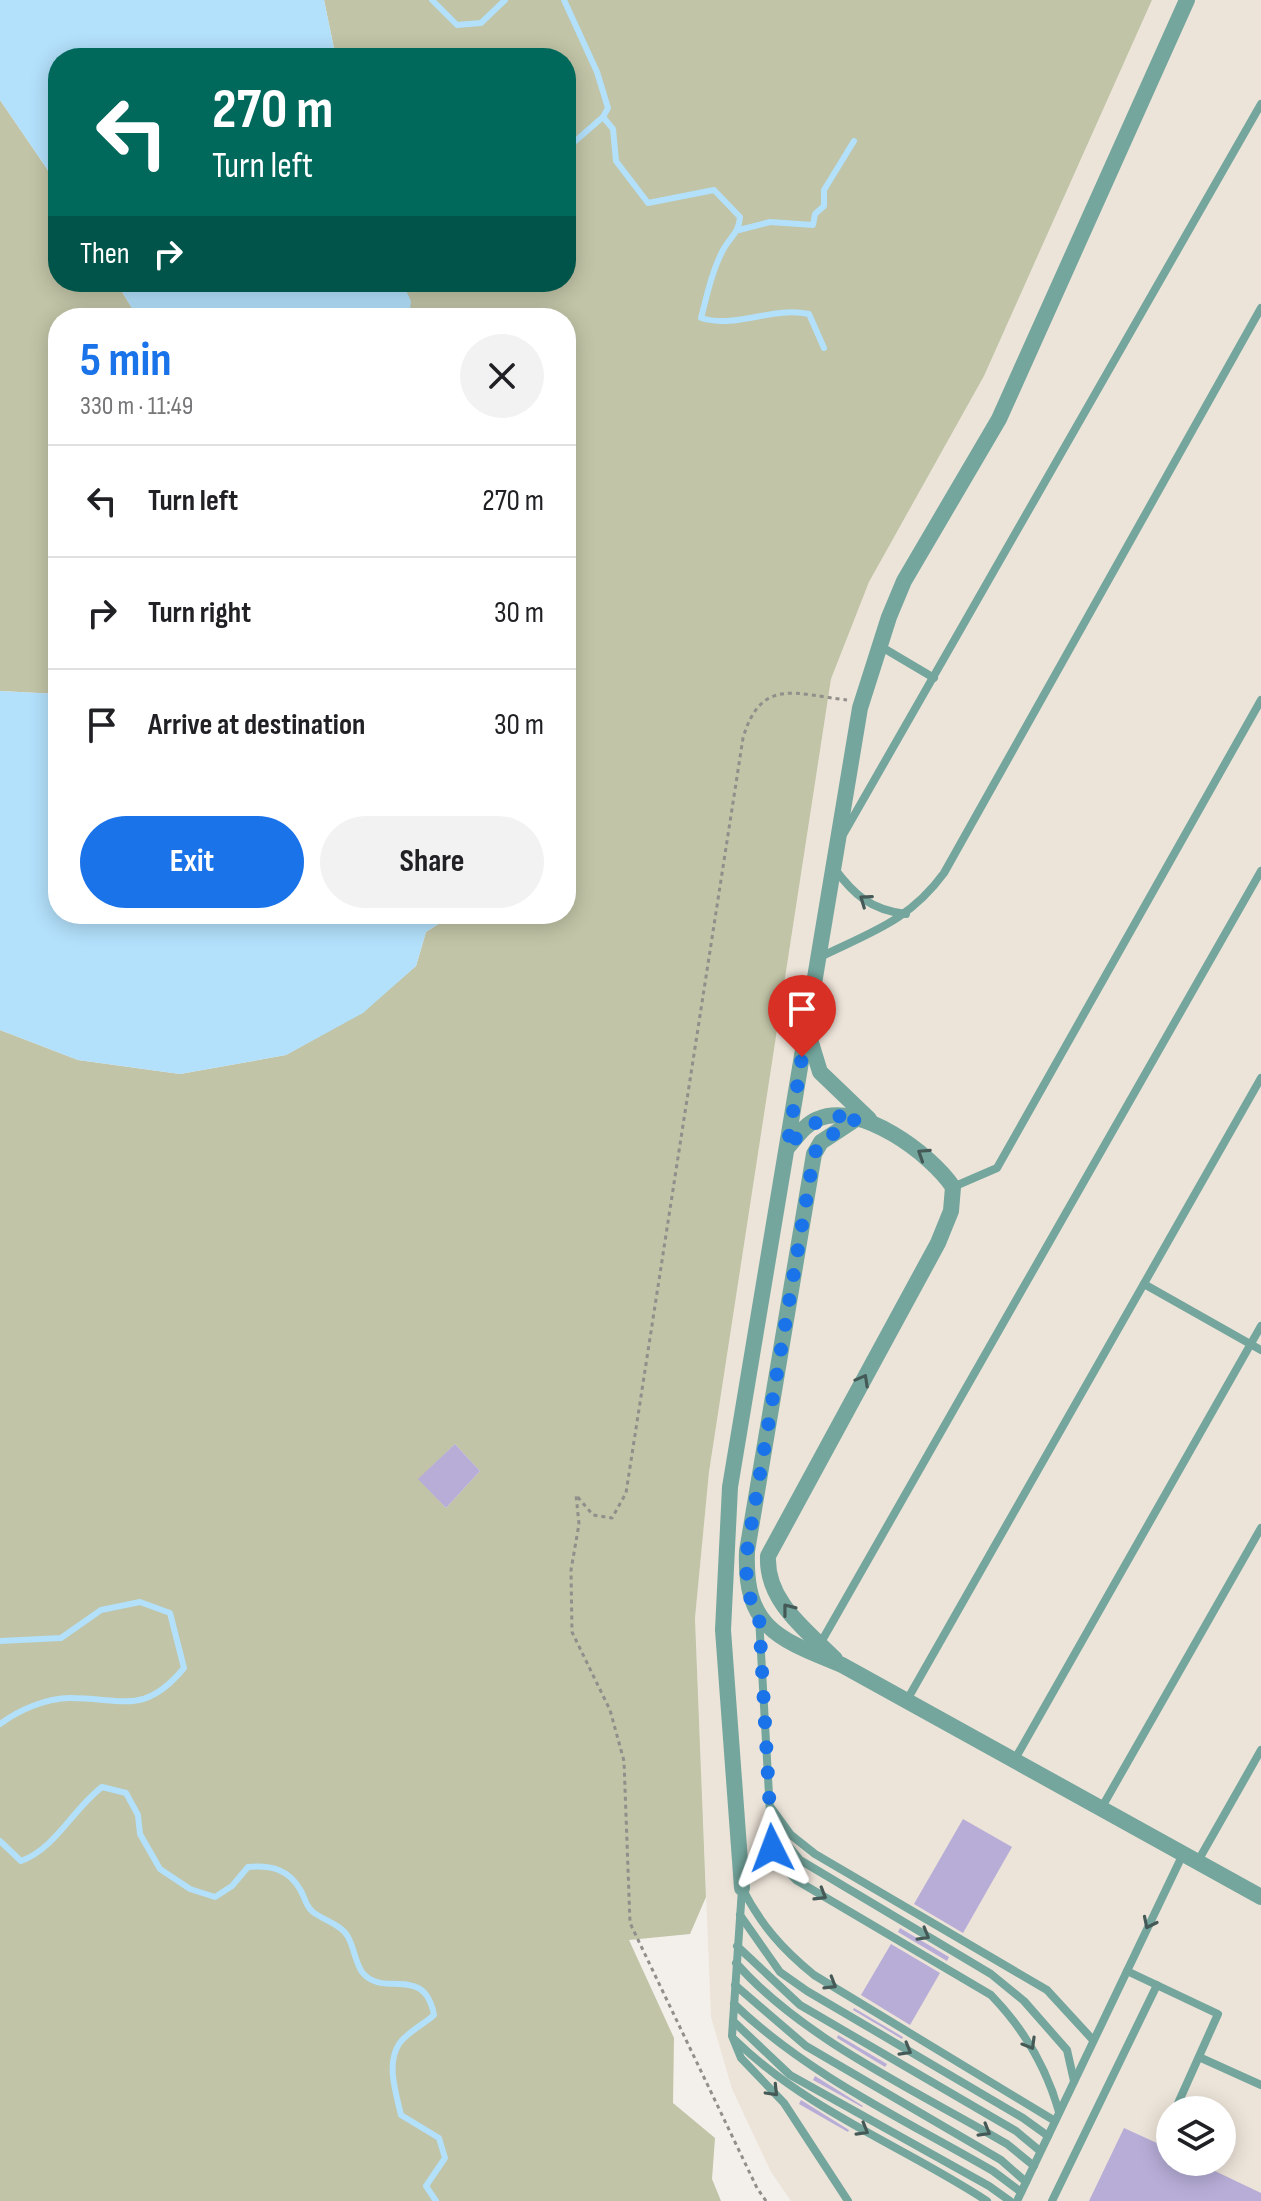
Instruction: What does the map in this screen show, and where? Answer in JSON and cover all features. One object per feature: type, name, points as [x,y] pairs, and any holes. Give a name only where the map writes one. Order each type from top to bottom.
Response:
[{"type":"street","points":[[742,1888],[723,1630],[730,1487],[862,702],[904,581],[1005,407],[1187,0]]},
{"type":"street","points":[[807,1027],[820,1072],[882,1130]]},
{"type":"street","points":[[787,1148],[808,1125],[820,1118],[859,1117],[930,1158],[953,1187],[951,1211],[938,1243],[768,1556],[767,1579],[787,1610],[842,1665]]},
{"type":"street","points":[[859,1117],[821,1142],[814,1154],[747,1551],[746,1582],[751,1604],[767,1628],[791,1644],[842,1665],[1261,1897]]},
{"type":"lane","points":[[838,844],[1261,104]]},
{"type":"lane","points":[[818,958],[907,914],[925,900],[944,873],[1261,308]]},
{"type":"lane","points":[[880,646],[934,678]]},
{"type":"lane","points":[[953,1187],[997,1168],[1261,700]]},
{"type":"lane","points":[[834,868],[848,887],[871,905],[881,911],[907,914]]},
{"type":"lane","points":[[820,1644],[1261,871]]},
{"type":"lane","points":[[907,1700],[1261,1078]]},
{"type":"lane","points":[[1144,1284],[1261,1350]]},
{"type":"lane","points":[[1015,1759],[1261,1326]]},
{"type":"lane","points":[[1102,1807],[1261,1528]]},
{"type":"lane","points":[[759,1616],[772,1848],[779,1863],[796,1880],[991,1995],[1016,2021],[1049,2077],[1057,2116]]},
{"type":"lane","points":[[734,2004],[764,2033],[802,2060],[993,2171],[1019,2196],[1127,1971],[1190,1857],[1261,1750]]},
{"type":"lane","points":[[770,1805],[791,1835],[815,1854],[1047,1990],[1093,2040]]},
{"type":"lane","points":[[771,1825],[800,1860],[991,1974],[1024,2001],[1067,2050],[1074,2081]]},
{"type":"lane","points":[[742,1888],[732,2036],[741,2058],[784,2103],[848,2201]]},
{"type":"lane","points":[[742,1888],[761,1924],[788,1954],[814,1975],[1057,2116]]},
{"type":"lane","points":[[740,1915],[780,1972],[1048,2136]]},
{"type":"lane","points":[[737,1946],[800,2005],[1016,2131],[1040,2151]]},
{"type":"lane","points":[[736,1963],[758,1988],[816,2032],[1007,2144],[1034,2166]]},
{"type":"lane","points":[[1127,1971],[1218,2014],[1181,2096]]},
{"type":"lane","points":[[735,1985],[806,2046],[1001,2160],[1026,2182]]},
{"type":"lane","points":[[1052,2201],[1157,1985]]},
{"type":"lane","points":[[733,2021],[790,2075],[989,2186],[1010,2201]]},
{"type":"lane","points":[[732,2036],[766,2070],[800,2094],[987,2201]]},
{"type":"lane","points":[[1199,2057],[1261,2085]]},
{"type":"path","points":[[766,2201],[630,1923],[624,1761],[610,1710],[572,1632],[571,1570],[579,1524],[576,1495],[593,1515],[612,1518],[626,1493],[743,738],[750,714],[763,698],[792,693],[862,702]]},
{"type":"shaded area","points":[[1152,0],[1261,0],[1261,2201],[791,2201],[771,2172],[732,2089],[711,2017],[695,1617],[709,1471],[831,679],[869,582],[984,376]]},
{"type":"green space","points":[[324,0],[1152,0],[984,376],[869,582],[831,679],[709,1472],[695,1618],[706,1897],[690,1934],[629,1940],[674,2038],[673,2103],[715,2138],[712,2179],[721,2201],[0,2201],[0,1030],[78,1060],[180,1074],[286,1055],[363,1012],[416,966],[426,932],[438,924],[576,924],[576,308],[410,308],[406,292],[576,292],[576,48],[334,48]],"holes":[[[455,1444],[480,1471],[446,1508],[419,1479]]]},
{"type":"green space","points":[[0,100],[48,170],[48,292],[122,292],[132,308],[48,308],[48,693],[0,691]]},
{"type":"water","points":[[0,0],[324,0],[334,48],[48,48],[48,170],[0,100]]},
{"type":"water","points":[[122,292],[407,292],[411,301],[410,308],[132,308]]},
{"type":"water","points":[[0,691],[48,693],[48,924],[438,924],[426,932],[416,966],[363,1013],[286,1055],[180,1074],[78,1060],[0,1030]]},
{"type":"building","points":[[455,1444],[480,1471],[446,1508],[418,1479]]},
{"type":"building","points":[[963,1819],[1012,1847],[963,1933],[914,1904]]},
{"type":"building","points":[[900,1928],[949,1957],[947,1961],[898,1932]]},
{"type":"building","points":[[891,1944],[940,1973],[910,2025],[861,1995]]},
{"type":"building","points":[[853,2010],[903,2037],[902,2039]]},
{"type":"building","points":[[838,2035],[887,2064],[885,2067],[837,2038]]},
{"type":"building","points":[[815,2076],[863,2106],[813,2080]]},
{"type":"building","points":[[801,2100],[849,2130],[848,2132],[799,2104]]},
{"type":"building","points":[[1124,2128],[1156,2143],[1156,2176],[1225,2176],[1261,2193],[1261,2201],[1089,2201]]},
{"type":"waterway","points":[[432,0],[457,25],[481,23],[505,0]]},
{"type":"waterway","points":[[564,0],[597,72],[608,108],[603,117],[576,140]]},
{"type":"waterway","points":[[603,117],[613,129],[616,161],[648,203],[714,190],[740,217],[736,231],[716,266],[701,318],[728,321],[782,313],[809,314],[824,348]]},
{"type":"waterway","points":[[739,230],[770,222],[813,225],[815,214],[824,206],[824,190],[854,141]]},
{"type":"waterway","points":[[0,1641],[61,1638],[101,1610],[140,1602],[170,1613],[184,1668],[170,1683],[144,1699],[52,1700],[24,1710],[0,1724]]},
{"type":"waterway","points":[[0,1841],[21,1861],[33,1855],[54,1838],[102,1787],[126,1793],[138,1815],[140,1834],[160,1869],[190,1889],[215,1897],[232,1886],[248,1867],[272,1868],[285,1873],[301,1891],[311,1910],[345,1933],[362,1972],[381,1983],[412,1986],[429,1999],[434,2015],[402,2040],[395,2052],[393,2069],[401,2115],[439,2138],[445,2158],[426,2186],[436,2201]]},
{"type":"route","points":[[772,1848],[759,1616],[751,1604],[746,1582],[747,1551],[814,1154],[821,1142],[859,1117],[842,1115],[820,1118],[808,1125],[787,1148],[802,1057]]}]
